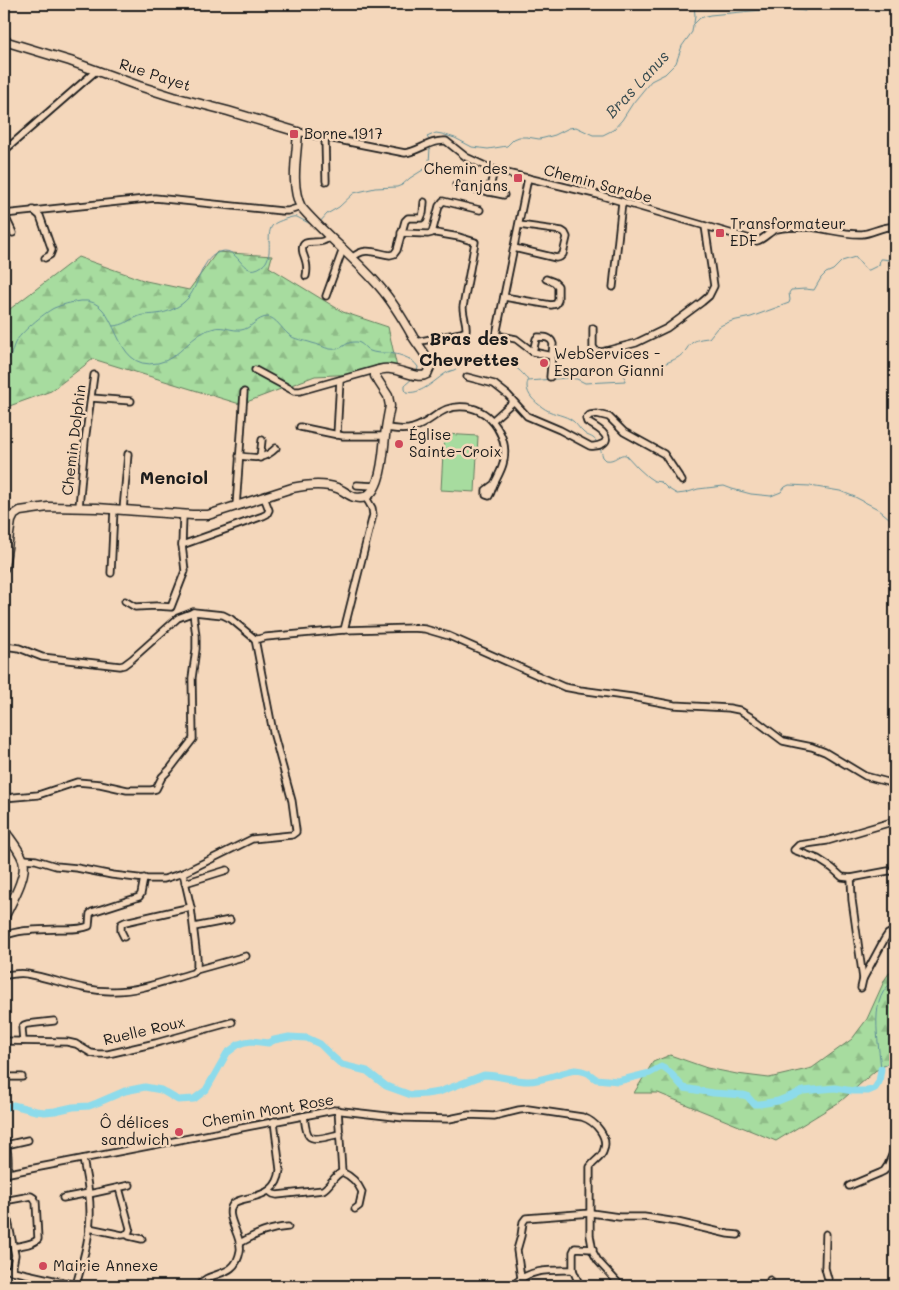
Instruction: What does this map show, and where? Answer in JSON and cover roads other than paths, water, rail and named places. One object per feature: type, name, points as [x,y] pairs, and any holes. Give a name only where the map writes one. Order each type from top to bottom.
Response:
[{"type":"main road","name":"Rue Payet","points":[[4,41],[70,60],[174,97],[298,132]]},
{"type":"main road","points":[[4,568],[10,528],[14,514],[20,511],[48,507],[79,507],[183,515],[208,515],[300,486],[323,485],[338,488],[358,497],[365,496],[371,492],[381,473],[389,401],[388,396],[375,376],[375,372],[378,369],[397,370],[418,376],[426,375],[430,367],[424,353],[392,302],[352,258],[306,213],[297,200],[295,185],[298,132]]},
{"type":"main road","points":[[4,831],[23,860],[23,878],[5,913]]},
{"type":"street","points":[[4,150],[97,70]]},
{"type":"street","name":"Chemin Sarabe","points":[[298,132],[405,153],[413,152],[427,144],[446,140],[466,157],[494,170],[622,202],[757,241],[773,230],[791,228],[808,227],[837,233],[856,234],[873,232],[890,226],[895,227]]},
{"type":"street","points":[[325,137],[326,181]]},
{"type":"street","points":[[489,192],[494,170]]},
{"type":"street","points":[[528,178],[496,335],[516,340],[534,352],[552,356]]},
{"type":"street","points":[[456,185],[504,195]]},
{"type":"street","points":[[13,233],[4,214],[155,198],[282,211],[301,207]]},
{"type":"street","points":[[401,233],[432,233],[440,204],[443,201],[480,210]]},
{"type":"street","points":[[352,258],[358,252],[364,251],[393,255],[397,250],[406,219],[421,218],[424,202]]},
{"type":"street","points":[[613,287],[622,202]]},
{"type":"street","points":[[33,210],[40,216],[52,250],[50,255],[45,258]]},
{"type":"street","points":[[514,248],[556,258],[563,254],[567,237],[562,231],[519,225]]},
{"type":"street","points":[[593,328],[596,351],[601,352],[636,343],[667,328],[709,296],[714,286],[705,226]]},
{"type":"street","points":[[416,342],[466,331],[467,325],[463,307],[475,242],[436,233]]},
{"type":"street","points":[[306,276],[308,270],[302,250],[303,246],[312,242],[323,241],[330,236]]},
{"type":"street","points":[[326,296],[343,249]]},
{"type":"street","points":[[504,297],[551,305],[556,304],[558,300],[558,286],[546,279]]},
{"type":"street","points":[[534,352],[537,338],[552,340],[550,377]]},
{"type":"street","points":[[255,370],[294,391],[308,390],[378,369]]},
{"type":"street","name":"Chemin Dolphin","points":[[79,507],[94,375]]},
{"type":"street","points":[[467,377],[494,384],[508,395],[522,412],[529,417],[560,430],[590,446],[595,447],[603,444],[606,437],[604,433],[587,422],[586,419],[590,415],[606,416],[624,432],[664,454],[682,481]]},
{"type":"street","points":[[337,435],[340,380]]},
{"type":"street","points":[[236,507],[244,392]]},
{"type":"street","points":[[91,398],[131,400]]},
{"type":"street","points":[[493,420],[513,402]]},
{"type":"street","points":[[386,428],[404,430],[412,428],[422,424],[444,409],[468,407],[477,410],[493,420],[502,438],[505,450],[503,464],[494,484]]},
{"type":"street","points":[[300,428],[337,435],[385,436]]},
{"type":"street","points":[[260,458],[262,440]]},
{"type":"street","points":[[239,456],[260,458],[276,448]]},
{"type":"street","points":[[123,510],[128,454]]},
{"type":"street","points":[[357,485],[375,486]]},
{"type":"street","points":[[344,630],[373,515],[372,508],[365,496]]},
{"type":"street","points":[[182,545],[263,516],[269,510],[264,497]]},
{"type":"street","points":[[111,573],[114,509]]},
{"type":"street","points":[[4,514],[14,514]]},
{"type":"street","points":[[125,601],[136,607],[171,607],[185,571],[182,545],[183,515]]},
{"type":"street","points":[[4,798],[38,795],[81,782],[127,790],[156,789],[162,777],[193,739],[192,678],[196,636],[193,612]]},
{"type":"street","points":[[4,646],[19,648],[42,658],[120,666],[132,659],[178,618],[193,612],[213,613],[231,619],[255,639],[273,732],[292,801],[296,830],[292,836],[252,839],[183,873],[164,879],[56,866],[31,859],[23,860]]},
{"type":"street","points":[[255,639],[344,630],[425,629],[449,636],[564,687],[674,705],[739,710],[783,741],[812,746],[865,776],[895,784]]},
{"type":"street","points":[[895,821],[827,841],[798,845],[794,850],[818,859],[842,877],[851,878],[895,871]]},
{"type":"street","points":[[185,883],[227,870]]},
{"type":"street","points":[[183,873],[194,927],[198,962],[196,970]]},
{"type":"street","points":[[4,936],[14,932],[87,927],[89,926],[90,914],[92,912],[139,897],[144,878]]},
{"type":"street","points":[[851,878],[852,900],[863,979]]},
{"type":"street","points":[[124,937],[121,931],[121,924],[191,907]]},
{"type":"street","points":[[194,927],[230,920]]},
{"type":"street","points":[[861,988],[863,979],[884,940],[888,934],[895,931]]},
{"type":"street","points":[[4,975],[24,973],[98,991],[115,991],[134,989],[246,956]]},
{"type":"street","points":[[23,1041],[22,1028],[24,1025],[54,1022]]},
{"type":"street","name":"Ruelle Roux","points":[[4,1041],[67,1042],[76,1044],[91,1053],[108,1054],[232,1022]]},
{"type":"street","points":[[4,1077],[22,1077]]},
{"type":"street","name":"Chemin Mont Rose","points":[[6,1173],[338,1110],[404,1118],[449,1119],[469,1115],[494,1116],[528,1109],[588,1119],[602,1133],[604,1140],[604,1148],[600,1157],[590,1167],[590,1234],[598,1261],[620,1286]]},
{"type":"street","points":[[338,1110],[342,1172]]},
{"type":"street","points":[[304,1116],[307,1133],[311,1138],[340,1134]]},
{"type":"street","points":[[198,1286],[204,1280],[222,1274],[232,1267],[237,1260],[240,1243],[230,1216],[233,1204],[268,1191],[276,1184],[279,1178],[280,1170],[274,1121]]},
{"type":"street","points":[[6,1173],[5,1142],[28,1140]]},
{"type":"street","points":[[849,1186],[884,1171],[895,1148]]},
{"type":"street","points":[[4,1269],[76,1286],[86,1249],[90,1210],[83,1159]]},
{"type":"street","points":[[268,1191],[277,1195],[322,1190],[329,1186],[338,1174],[342,1172]]},
{"type":"street","points":[[342,1172],[354,1180],[362,1192],[359,1206],[355,1209]]},
{"type":"street","points":[[63,1198],[130,1185]]},
{"type":"street","points":[[118,1188],[130,1228],[126,1234]]},
{"type":"street","points":[[12,1271],[14,1247],[4,1201],[31,1196],[36,1202],[38,1239],[33,1243],[14,1247]]},
{"type":"street","points":[[524,1286],[517,1250],[524,1220],[530,1218],[590,1213],[609,1216],[644,1217],[669,1220],[738,1235]]},
{"type":"street","points":[[240,1243],[265,1231],[278,1227],[288,1227]]},
{"type":"street","points":[[89,1228],[122,1235],[126,1234],[142,1239]]},
{"type":"street","points":[[826,1234],[825,1268],[830,1286]]},
{"type":"street","points":[[4,1238],[11,1239]]},
{"type":"street","points":[[580,1286],[573,1270],[573,1252],[575,1248],[593,1249]]},
{"type":"street","points":[[513,1286],[521,1278],[541,1271],[573,1270]]},
{"type":"waterway","points":[[694,4],[694,23]]},
{"type":"waterway","name":"Bras Lanus","points":[[430,141],[427,137],[436,133],[455,138],[472,147],[488,149],[507,146],[519,137],[539,139],[576,127],[593,135],[603,135],[613,130],[622,120],[651,81],[665,74],[676,63],[682,46],[692,32],[693,25],[700,18],[710,15],[772,9],[805,11],[808,4]]},
{"type":"waterway","name":"Bras Lanus","points":[[319,223],[327,214],[339,207],[354,193],[402,185],[426,168],[429,163],[430,148]]},
{"type":"waterway","name":"Bras Lanus","points":[[113,326],[123,324],[142,315],[165,312],[182,304],[192,292],[207,261],[217,253],[231,252],[249,269],[262,266],[268,257],[270,230],[276,223],[297,217],[314,225]]},
{"type":"waterway","points":[[528,381],[567,378],[577,379],[585,383],[625,381],[624,371],[628,367],[636,366],[647,369],[667,363],[680,356],[693,342],[709,338],[722,325],[789,303],[789,293],[791,290],[814,290],[821,278],[842,261],[855,257],[866,270],[879,265],[880,259],[895,261]]},
{"type":"waterway","name":"Bras des Chevrettes","points":[[4,366],[11,356],[18,339],[44,314],[54,308],[80,301],[93,303],[103,310],[131,357],[142,363],[166,361],[207,330],[218,328],[241,330],[268,317],[274,319],[293,338],[334,349],[341,348],[351,342],[357,342],[372,352],[403,356],[418,367],[417,373]]},
{"type":"waterway","name":"Bras des Chevrettes","points":[[413,378],[405,385],[406,392],[421,390],[446,373],[475,358],[489,354],[493,355],[510,363],[524,375],[528,381],[528,392],[537,403],[549,411],[572,420],[586,435],[593,438],[598,444]]},
{"type":"waterway","name":"Bras des Chevrettes","points":[[600,448],[606,460],[626,455],[648,477],[654,481],[661,482],[677,494],[724,486],[751,494],[771,496],[781,492],[789,485],[810,486],[840,491],[855,497],[878,509],[895,523]]},
{"type":"waterway","points":[[881,1069],[877,1033],[878,1008],[886,988],[895,981]]},
{"type":"waterway","points":[[4,1108],[13,1105],[45,1112],[89,1106],[125,1091],[145,1087],[161,1090],[178,1100],[194,1099],[206,1090],[227,1053],[239,1044],[252,1041],[268,1043],[289,1037],[307,1038],[320,1044],[342,1065],[367,1071],[386,1086],[411,1095],[439,1092],[484,1075],[528,1081],[539,1080],[575,1070],[588,1073],[596,1079],[618,1081],[650,1073],[661,1067],[671,1074],[684,1088],[713,1093],[743,1095],[747,1096],[754,1104],[760,1104],[778,1101],[803,1091],[835,1088],[868,1091],[875,1088],[879,1082],[881,1069]]},
{"type":"waterway","points":[[881,1069],[895,1056]]},
{"type":"place","name":"Borne 1917","points":[[294,134]]},
{"type":"place","name":"Chemin des fanjans","points":[[518,178]]},
{"type":"place","name":"Transformateur EDF","points":[[720,233]]},
{"type":"place","name":"WebServices - Esparon Gianni","points":[[544,363]]},
{"type":"place","name":"Église Sainte-Croix","points":[[399,444]]},
{"type":"place","name":"Ô délices sandwich","points":[[179,1132]]},
{"type":"place","name":"Mairie Annexe","points":[[43,1266]]},
{"type":"district","name":"Bras des Chevrettes","points":[[469,349]]},
{"type":"district","name":"Menciol","points":[[174,478]]}]
